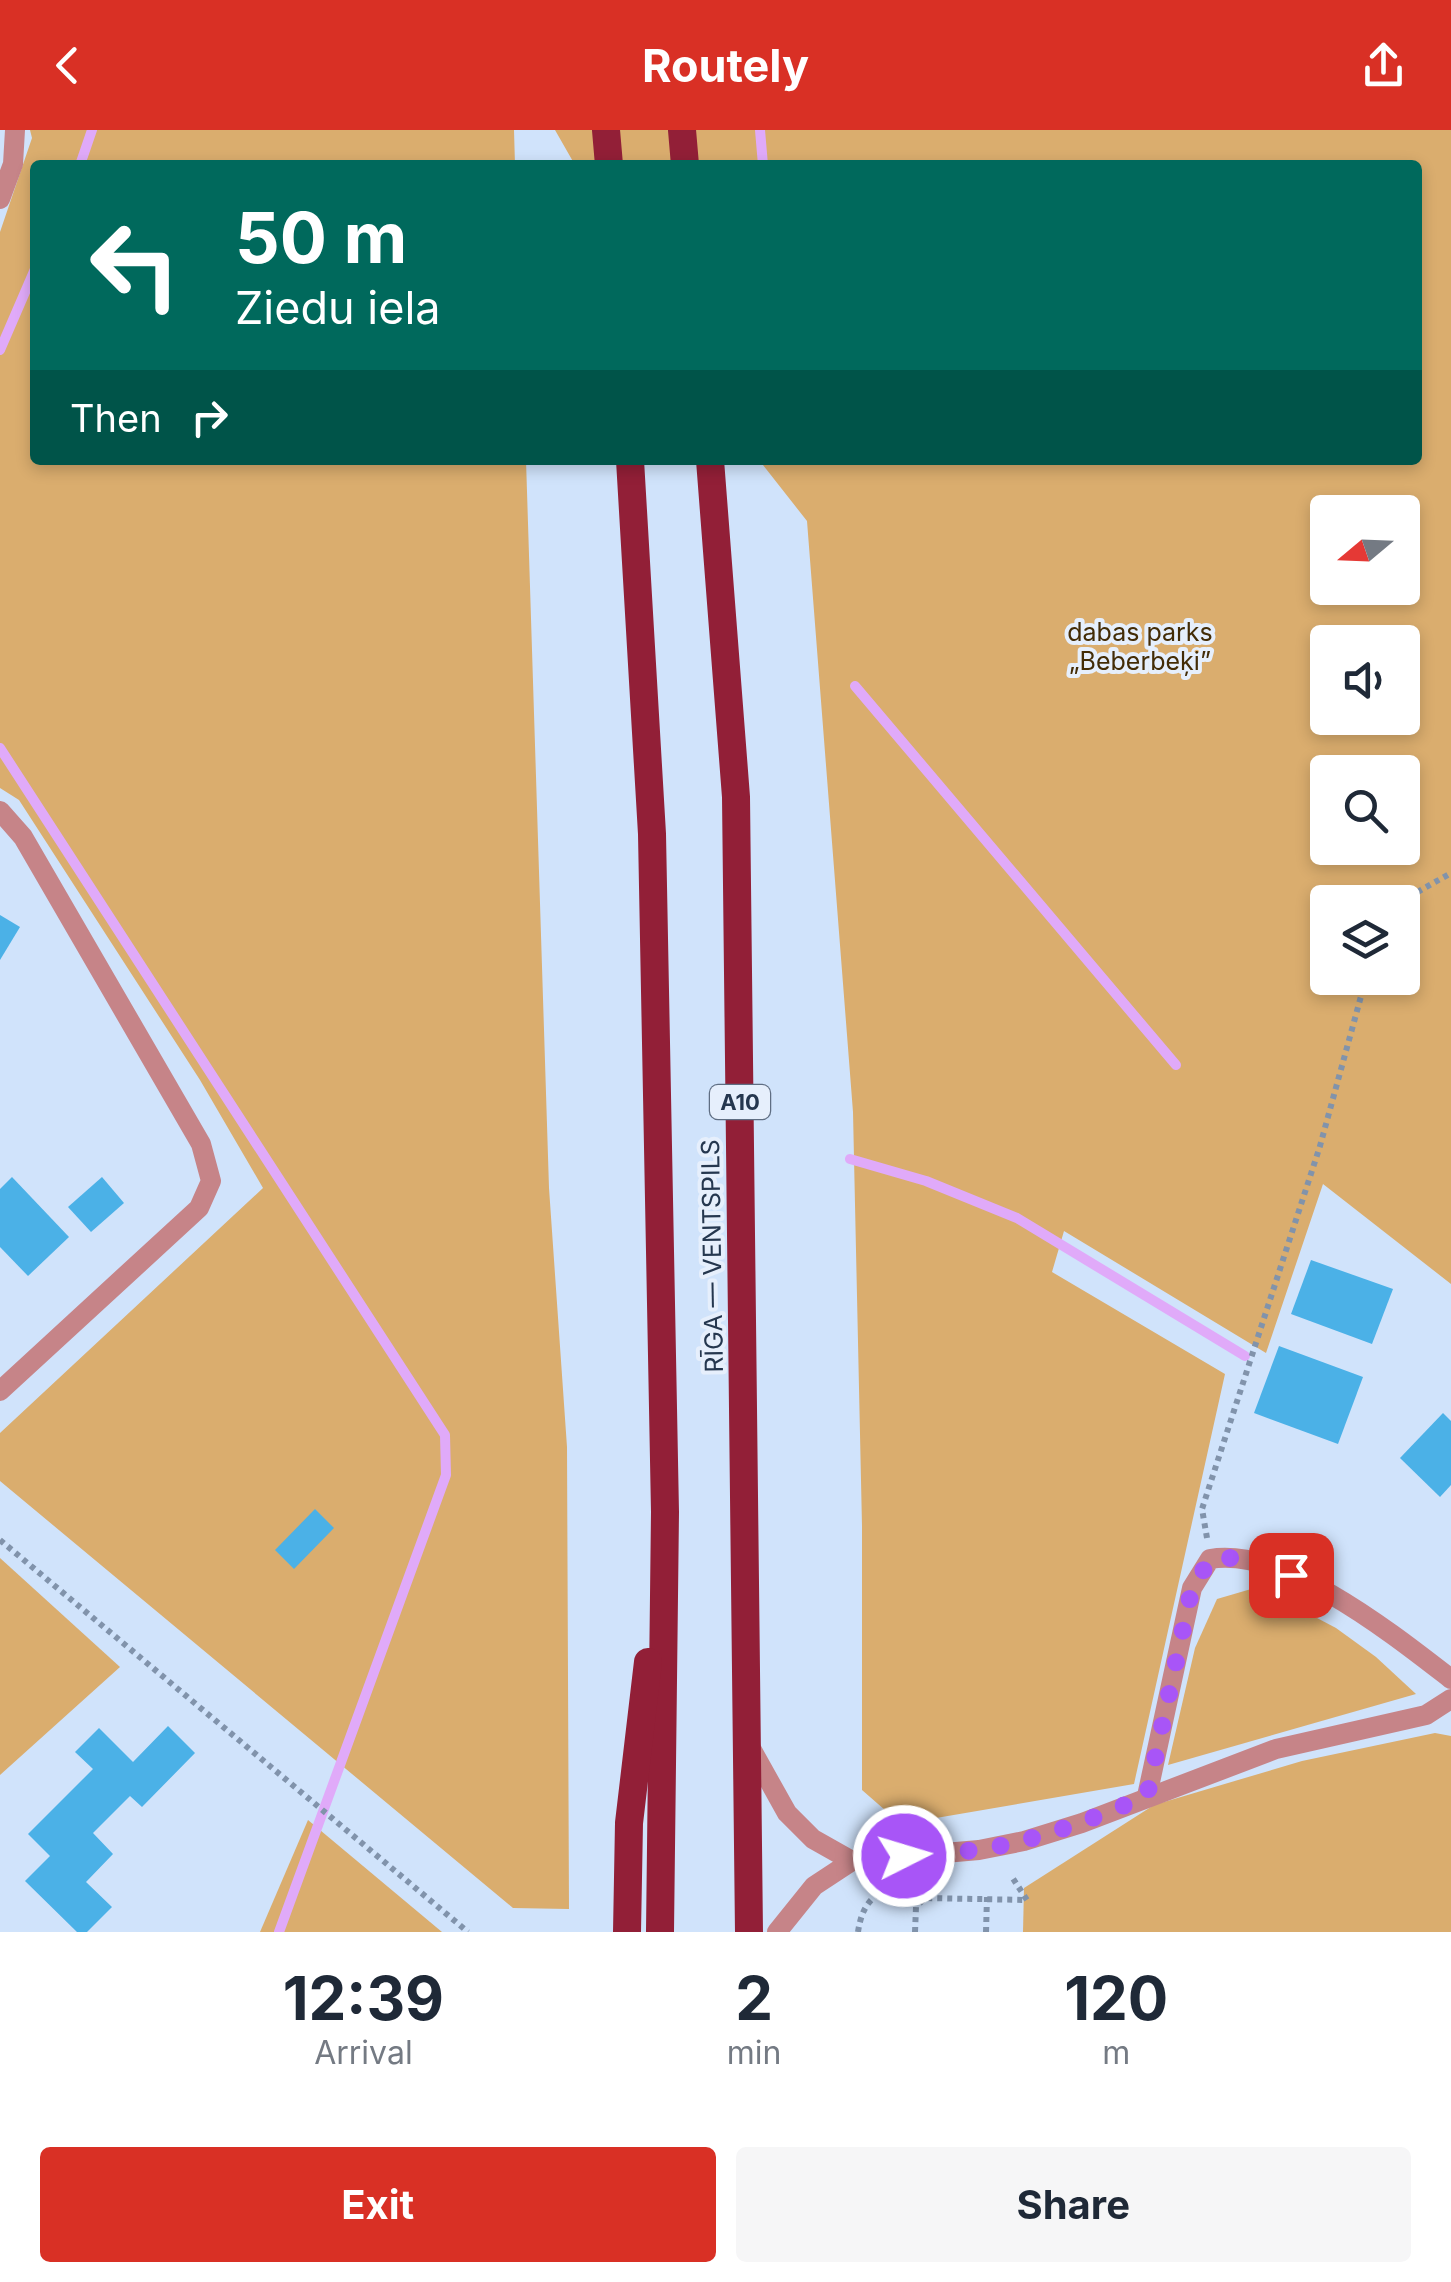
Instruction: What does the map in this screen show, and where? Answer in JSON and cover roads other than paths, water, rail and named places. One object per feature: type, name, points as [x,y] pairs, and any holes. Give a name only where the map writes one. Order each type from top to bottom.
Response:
[{"type":"highway","points":[[606,130],[609,160]]},
{"type":"highway","points":[[682,130],[685,160]]},
{"type":"highway","name":"RĪGA — VENTSPILS","points":[[630,465],[652,834],[665,1512],[660,1932]]},
{"type":"highway","name":"RĪGA — VENTSPILS","points":[[710,465],[736,797],[750,1932]]},
{"type":"highway","points":[[627,1932],[629,1823],[665,1512]]},
{"type":"street","points":[[0,198],[13,164],[15,130]]},
{"type":"street","points":[[0,811],[23,836],[201,1144],[211,1180],[199,1208],[0,1391]]},
{"type":"street","points":[[1147,1796],[1192,1588],[1210,1560],[1229,1556],[1265,1562],[1342,1601],[1451,1678]]},
{"type":"street","points":[[777,1932],[814,1886],[852,1861],[980,1850],[1024,1841],[1276,1749],[1426,1715],[1451,1699]]},
{"type":"street","points":[[749,1745],[787,1813],[813,1839],[852,1861]]},
{"type":"waterway","points":[[82,160],[92,130]]},
{"type":"waterway","points":[[760,130],[763,160]]},
{"type":"waterway","points":[[0,350],[30,281]]},
{"type":"waterway","points":[[855,686],[1176,1065]]},
{"type":"waterway","points":[[0,748],[445,1435],[446,1475],[279,1932]]},
{"type":"waterway","points":[[850,1159],[926,1181],[1017,1218],[1245,1356]]},
{"type":"park label","name":"dabas parks „Beberbeķi”","points":[[1140,646]]}]
